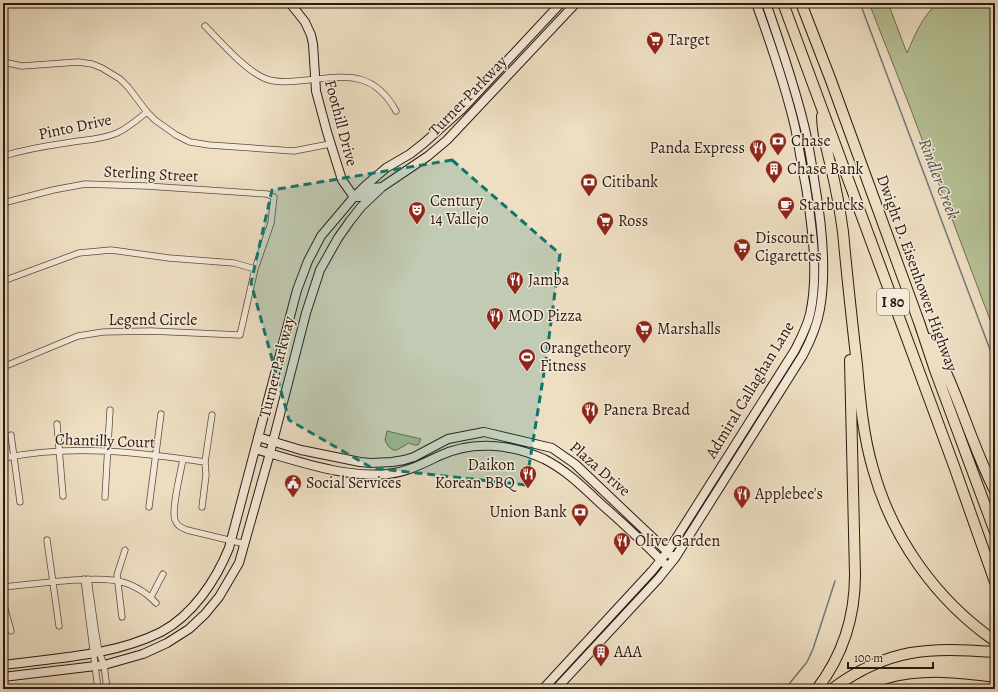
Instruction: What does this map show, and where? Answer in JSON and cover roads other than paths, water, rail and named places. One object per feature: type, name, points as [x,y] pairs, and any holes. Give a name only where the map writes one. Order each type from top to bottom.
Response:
[{"type":"highway","name":"Dwight D. Eisenhower Highway","points":[[783,3],[954,466],[995,582]]},
{"type":"highway","name":"Dwight D. Eisenhower Highway","points":[[801,3],[830,78],[995,532]]},
{"type":"highway","points":[[822,107],[822,130],[841,216],[865,435],[881,495],[897,530],[917,563],[941,593],[968,620],[995,641]]},
{"type":"highway","points":[[817,689],[829,673],[842,648],[851,622],[854,599],[855,566],[850,300]]},
{"type":"highway","points":[[919,322],[945,369],[995,491]]},
{"type":"highway","points":[[832,689],[863,669],[899,655],[937,649],[995,652]]},
{"type":"highway","points":[[888,689],[914,684],[940,682],[995,688]]},
{"type":"street","name":"Foothill Drive","points":[[290,3],[305,22],[311,35],[316,91],[330,144],[342,180],[354,197]]},
{"type":"street","name":"Turner Parkway","points":[[3,665],[96,652],[141,640],[162,632],[174,623],[200,598],[222,566],[231,541],[297,290],[308,260],[321,236],[365,186],[386,168],[410,154],[424,143],[462,109],[561,3]]},
{"type":"street","name":"Turner Parkway","points":[[3,677],[99,666],[143,654],[167,643],[189,629],[205,614],[219,596],[239,563],[270,453],[306,314],[320,270],[338,238],[350,221],[382,187],[428,156],[447,140],[576,3]]},
{"type":"street","name":"Admiral Callaghan Lane","points":[[543,689],[668,551],[795,350],[807,323],[811,308],[813,238],[800,152],[783,86],[756,3]]},
{"type":"street","name":"Admiral Callaghan Lane","points":[[556,689],[674,558],[803,355],[814,331],[820,309],[823,278],[822,238],[819,208],[807,138],[787,64],[766,3]]},
{"type":"street","points":[[205,26],[247,66],[264,78],[274,81],[289,82],[345,77],[364,80],[379,89],[390,100],[396,111]]},
{"type":"street","points":[[3,62],[22,66],[78,62],[92,64],[102,68],[120,79],[147,112],[164,128],[190,142],[294,152],[330,144]]},
{"type":"street","name":"Pinto Drive","points":[[3,156],[41,147],[101,138],[123,130],[147,112]]},
{"type":"street","name":"Sterling Street","points":[[3,203],[53,190],[85,184],[146,186],[267,194],[274,197],[271,223]]},
{"type":"street","points":[[354,197],[363,197],[373,188],[382,187]]},
{"type":"street","name":"Legend Circle","points":[[3,367],[78,336],[103,332],[151,331],[240,335],[255,268],[271,223]]},
{"type":"street","points":[[3,280],[79,253],[111,250],[169,258],[234,264],[255,268]]},
{"type":"street","points":[[105,497],[110,410]]},
{"type":"street","points":[[149,508],[161,414]]},
{"type":"street","points":[[202,507],[206,475],[205,462],[212,415]]},
{"type":"street","points":[[57,424],[63,496]]},
{"type":"street","name":"Plaza Drive","points":[[258,437],[301,450],[371,463],[404,460],[414,457],[448,439],[484,432],[552,448],[584,472],[674,558]]},
{"type":"street","points":[[11,435],[20,502]]},
{"type":"street","name":"Plaza Drive","points":[[255,449],[325,468],[354,474],[401,473],[425,464],[452,451],[477,445],[518,450],[544,459],[564,471],[668,566]]},
{"type":"street","name":"Chantilly Court","points":[[3,458],[60,450],[155,454],[205,462]]},
{"type":"street","points":[[183,458],[174,513],[176,523],[187,530],[245,544]]},
{"type":"street","points":[[47,540],[58,626]]},
{"type":"street","points":[[122,617],[117,575],[125,550]]},
{"type":"street","points":[[151,597],[163,574]]},
{"type":"street","points":[[86,579],[96,652],[107,689]]},
{"type":"street","points":[[3,587],[86,579],[104,579],[118,581],[139,589],[151,597],[156,603]]},
{"type":"street","points":[[3,602],[11,630]]},
{"type":"street","points":[[98,689],[99,666]]},
{"type":"waterway","name":"Rindler Creek","points":[[860,3],[995,363]]},
{"type":"waterway","name":"Rindler Creek","points":[[785,689],[807,662],[813,649],[835,581]]},
{"type":"place","name":"Target","points":[[655,55]]},
{"type":"place","name":"Chase","points":[[778,156]]},
{"type":"place","name":"Panda Express","points":[[758,163]]},
{"type":"place","name":"Chase Bank","points":[[774,184]]},
{"type":"place","name":"Citibank","points":[[589,197]]},
{"type":"place","name":"Starbucks","points":[[786,220]]},
{"type":"place","name":"Century 14 Vallejo","points":[[417,225]]},
{"type":"place","name":"Ross","points":[[605,236]]},
{"type":"place","name":"Discount Cigarettes","points":[[742,262]]},
{"type":"place","name":"Jamba","points":[[515,295]]},
{"type":"place","name":"MOD Pizza","points":[[495,331]]},
{"type":"place","name":"Marshalls","points":[[644,344]]},
{"type":"place","name":"Orangetheory Fitness","points":[[527,372]]},
{"type":"place","name":"Panera Bread","points":[[590,425]]},
{"type":"place","name":"Daikon Korean BBQ","points":[[528,489]]},
{"type":"place","name":"Social Services","points":[[293,498]]},
{"type":"place","name":"Applebee's","points":[[742,509]]},
{"type":"place","name":"Union Bank","points":[[580,527]]},
{"type":"place","name":"Olive Garden","points":[[622,556]]},
{"type":"place","name":"AAA","points":[[601,667]]}]
